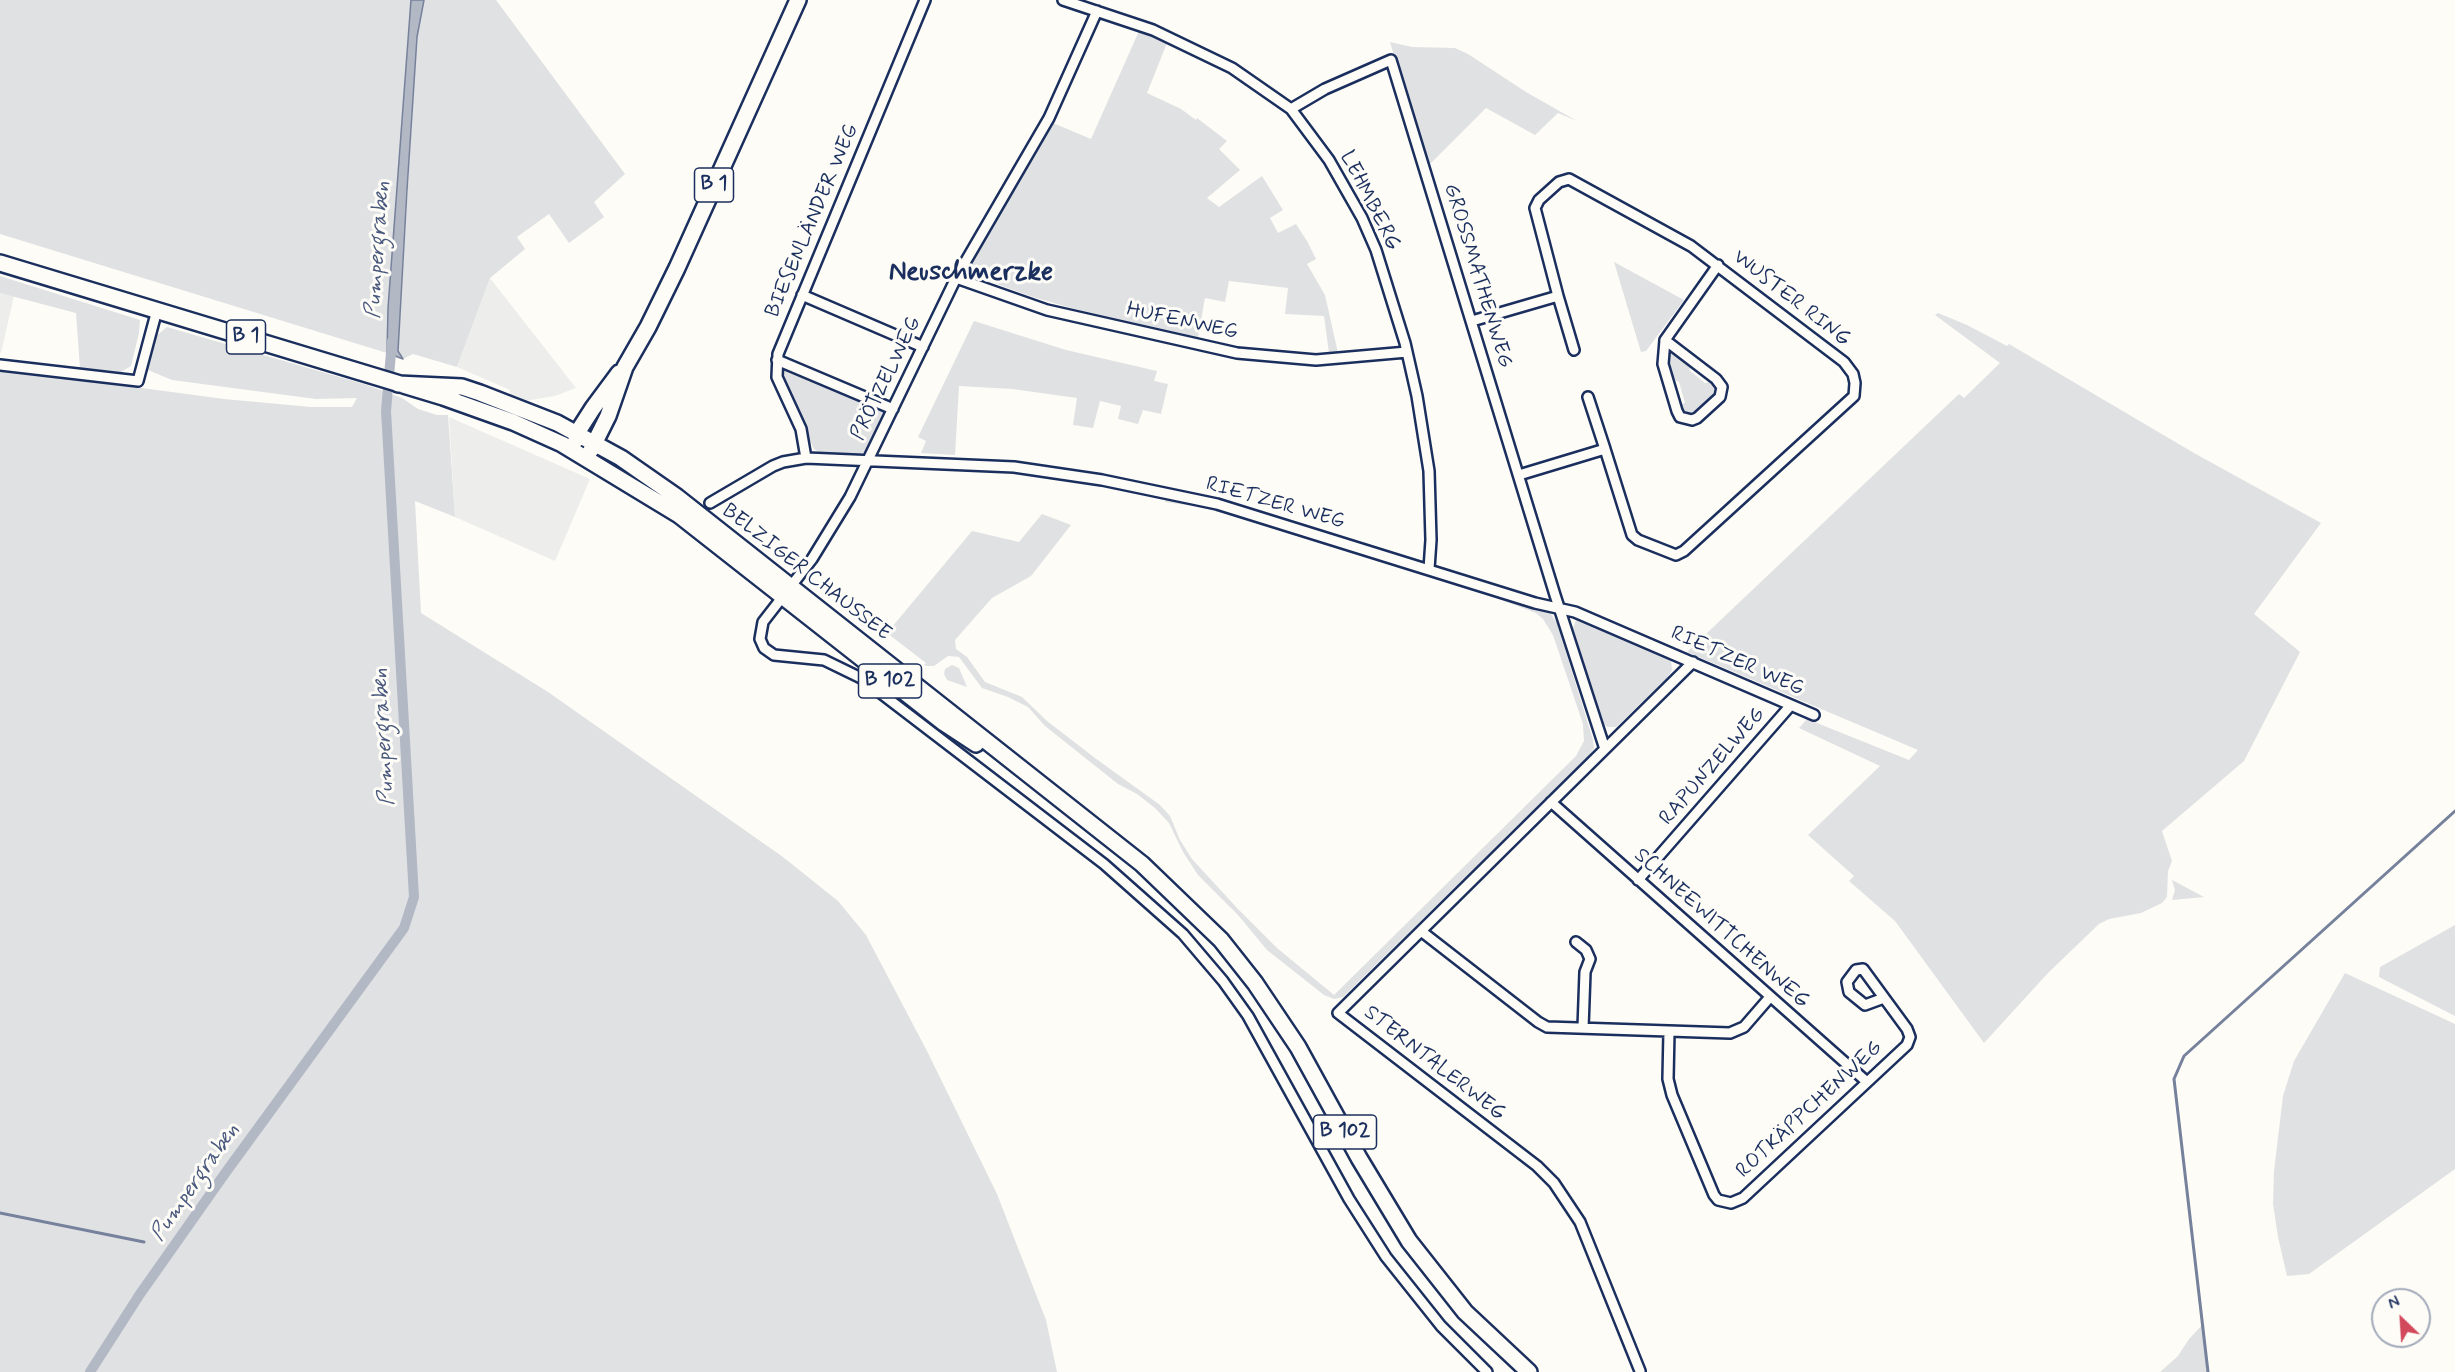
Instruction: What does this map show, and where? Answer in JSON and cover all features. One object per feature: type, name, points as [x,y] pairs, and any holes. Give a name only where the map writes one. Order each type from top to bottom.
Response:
[{"type":"main road","name":"B 1","points":[[0,263],[379,377],[502,418],[545,435],[582,455],[596,443],[625,367],[677,268],[798,0]]},
{"type":"main road","name":"B 1","points":[[398,384],[462,387],[519,407],[577,433],[608,385],[625,367]]},
{"type":"main road","name":"BELZIGER CHAUSSEE","points":[[577,433],[596,443],[676,497],[786,592]]},
{"type":"main road","points":[[577,433],[582,455]]},
{"type":"main road","name":"BELZIGER CHAUSSEE","points":[[582,455],[679,516],[786,592],[1003,756],[1142,864],[1168,888],[1221,940],[1270,1003],[1314,1074],[1389,1210],[1431,1272],[1477,1326],[1529,1372]]},
{"type":"street","name":"BIESENLÄNDER WEG","points":[[806,458],[801,429],[779,384],[777,360],[779,348],[925,0]]},
{"type":"street","name":"LEHMBERG","points":[[1063,0],[1145,27],[1210,56],[1262,87],[1291,109],[1324,153],[1362,218],[1386,276],[1407,352],[1417,396],[1429,471],[1431,540],[1428,569]]},
{"type":"street","name":"PRÖTZELWEG","points":[[1097,10],[1044,129],[956,278],[850,497],[827,538],[767,616],[760,629],[762,645],[768,652],[779,656],[824,660],[861,678],[1104,864],[1165,917],[1203,955],[1236,998],[1261,1037],[1349,1199],[1386,1257],[1441,1326],[1487,1372]]},
{"type":"street","name":"GROSSMATHENWEG","points":[[1291,109],[1325,89],[1391,60],[1561,609]]},
{"type":"street","name":"WUSTER RING","points":[[1574,350],[1535,208],[1539,200],[1559,182],[1566,179],[1678,238],[1718,265],[1844,362],[1856,383],[1854,396],[1684,552],[1676,555],[1638,540],[1632,535],[1588,397]]},
{"type":"street","points":[[1665,340],[1716,379],[1722,387],[1720,397],[1692,420],[1680,417],[1677,411],[1662,356],[1665,340],[1718,265]]},
{"type":"street","name":"HUFENWEG","points":[[956,278],[1047,310],[1237,353],[1316,360],[1407,352]]},
{"type":"street","points":[[802,295],[923,347]]},
{"type":"street","points":[[1472,321],[1558,296]]},
{"type":"street","points":[[0,365],[138,381],[157,310]]},
{"type":"street","points":[[777,360],[893,409]]},
{"type":"street","points":[[1519,475],[1605,449]]},
{"type":"street","name":"RIETZER WEG","points":[[710,503],[773,466],[806,458],[1014,467],[1102,480],[1217,504],[1590,618],[1814,715]]},
{"type":"street","points":[[1561,609],[1605,749]]},
{"type":"street","name":"STERNTALERWEG","points":[[1640,1371],[1580,1222],[1554,1183],[1537,1166],[1338,1013],[1693,662]]},
{"type":"street","name":"RAPUNZELWEG","points":[[1638,880],[1791,705]]},
{"type":"street","name":"SCHNEEWITTCHENWEG","points":[[1551,802],[1867,1082]]},
{"type":"street","points":[[1421,931],[1547,1027],[1735,1032],[1744,1027],[1770,997]]},
{"type":"street","points":[[1576,942],[1586,950],[1590,959],[1585,972],[1583,1028]]},
{"type":"street","name":"ROTKÄPPCHENWEG","points":[[1669,1031],[1668,1084],[1712,1192],[1718,1200],[1731,1203],[1743,1198],[1909,1042],[1907,1029],[1884,998]]},
{"type":"shaded area","points":[[0,0],[411,0],[388,308],[387,353],[0,234]]},
{"type":"shaded area","points":[[411,0],[424,0],[417,37],[407,190],[398,351],[403,359],[387,353],[388,308]]},
{"type":"shaded area","points":[[424,0],[496,0],[625,174],[594,202],[604,217],[569,243],[549,214],[517,237],[525,249],[490,278],[457,367],[413,354],[403,359],[398,351],[417,37]]},
{"type":"shaded area","points":[[1139,31],[1167,43],[1147,93],[1181,109],[1196,120],[1197,118],[1227,141],[1219,149],[1240,170],[1207,198],[1219,207],[1262,176],[1283,210],[1270,218],[1278,233],[1296,224],[1307,241],[1316,259],[1307,264],[1325,295],[1338,353],[1329,353],[1324,316],[1285,314],[1288,288],[1229,281],[1225,302],[1205,298],[1198,337],[1075,309],[966,273],[1053,123],[1091,139]]},
{"type":"shaded area","points":[[1390,42],[1412,47],[1455,48],[1577,121],[1558,113],[1535,135],[1486,108],[1428,166]]},
{"type":"shaded area","points":[[1614,262],[1684,300],[1646,351],[1641,352]]},
{"type":"shaded area","points":[[0,276],[140,320],[131,366],[121,372],[80,368],[76,313],[0,293]]},
{"type":"shaded area","points":[[490,278],[576,388],[555,396],[525,401],[510,395],[510,390],[457,367]]},
{"type":"shaded area","points":[[0,293],[14,296],[1,353],[0,353]]},
{"type":"shaded area","points":[[1938,313],[2007,346],[2009,344],[2194,453],[2321,523],[2254,614],[2300,652],[2244,761],[2162,831],[2172,861],[2168,871],[2167,897],[2162,903],[2141,913],[2109,919],[2099,924],[2048,973],[1984,1043],[1895,921],[1849,881],[1854,876],[1808,835],[1880,766],[1799,728],[1807,719],[1909,760],[1918,750],[1687,652],[1959,394],[1964,398],[2000,363],[1935,315]]},
{"type":"shaded area","points":[[974,321],[1066,350],[1157,371],[1154,381],[1168,384],[1161,414],[1143,410],[1138,424],[1118,419],[1121,406],[1100,401],[1093,428],[1073,425],[1077,398],[1012,389],[959,386],[955,455],[921,453],[926,441],[918,437]]},
{"type":"shaded area","points":[[167,327],[367,385],[402,398],[418,409],[437,415],[448,415],[455,517],[415,501],[421,613],[548,692],[783,857],[838,901],[866,935],[928,1053],[997,1194],[1046,1320],[1057,1372],[0,1372],[0,369],[224,399],[311,407],[352,407],[357,398],[316,399],[172,380],[148,370],[156,336]]},
{"type":"shaded area","points":[[1670,353],[1676,353],[1692,365],[1689,370],[1705,383],[1714,382],[1718,387],[1717,396],[1693,415],[1685,414],[1679,405],[1685,403],[1679,382],[1671,378],[1666,360]]},
{"type":"shaded area","points":[[785,367],[889,410],[870,449],[859,455],[822,454],[814,449],[783,384],[780,369]]},
{"type":"shaded area","points":[[449,417],[590,479],[555,561],[455,517]]},
{"type":"shaded area","points":[[1167,496],[1202,504],[1549,611],[1557,623],[1594,748],[1587,758],[1343,997],[1334,999],[1324,995],[1267,950],[1238,915],[1198,875],[1183,852],[1169,823],[1155,808],[1137,794],[1118,784],[1045,726],[1028,707],[982,688],[959,657],[948,656],[934,666],[924,665],[926,663],[887,633],[972,531],[1019,542],[1042,514],[1071,525],[1031,576],[992,598],[955,640],[956,649],[967,657],[985,682],[1022,697],[1047,721],[1160,805],[1170,816],[1180,840],[1192,859],[1277,948],[1334,995],[1576,756],[1584,741],[1583,724],[1553,635],[1543,619],[1536,613],[1486,594],[1223,513],[1165,502]]},
{"type":"shaded area","points":[[1581,619],[1666,656],[1671,661],[1672,670],[1668,677],[1616,727],[1607,727],[1601,721],[1573,628],[1576,620]]},
{"type":"shaded area","points":[[952,665],[959,668],[967,687],[947,680],[944,674],[945,669]]},
{"type":"shaded area","points":[[2172,880],[2204,897],[2172,900],[2175,890]]},
{"type":"shaded area","points":[[2455,925],[2455,1016],[2379,977],[2380,967]]},
{"type":"shaded area","points":[[2345,973],[2455,1024],[2455,1169],[2309,1274],[2287,1276],[2273,1204],[2274,1171],[2283,1096],[2294,1061]]},
{"type":"shaded area","points":[[2203,1324],[2209,1372],[2160,1372],[2178,1356]]},
{"type":"waterway","name":"Pumpergraben","points":[[90,1372],[140,1294],[226,1172],[404,928],[414,897],[386,411],[392,341]]},
{"type":"waterway","points":[[2208,1372],[2174,1079],[2184,1056],[2455,811]]},
{"type":"waterway","points":[[0,1213],[144,1242]]},
{"type":"district","name":"Neuschmerzke","points":[[971,273]]}]
